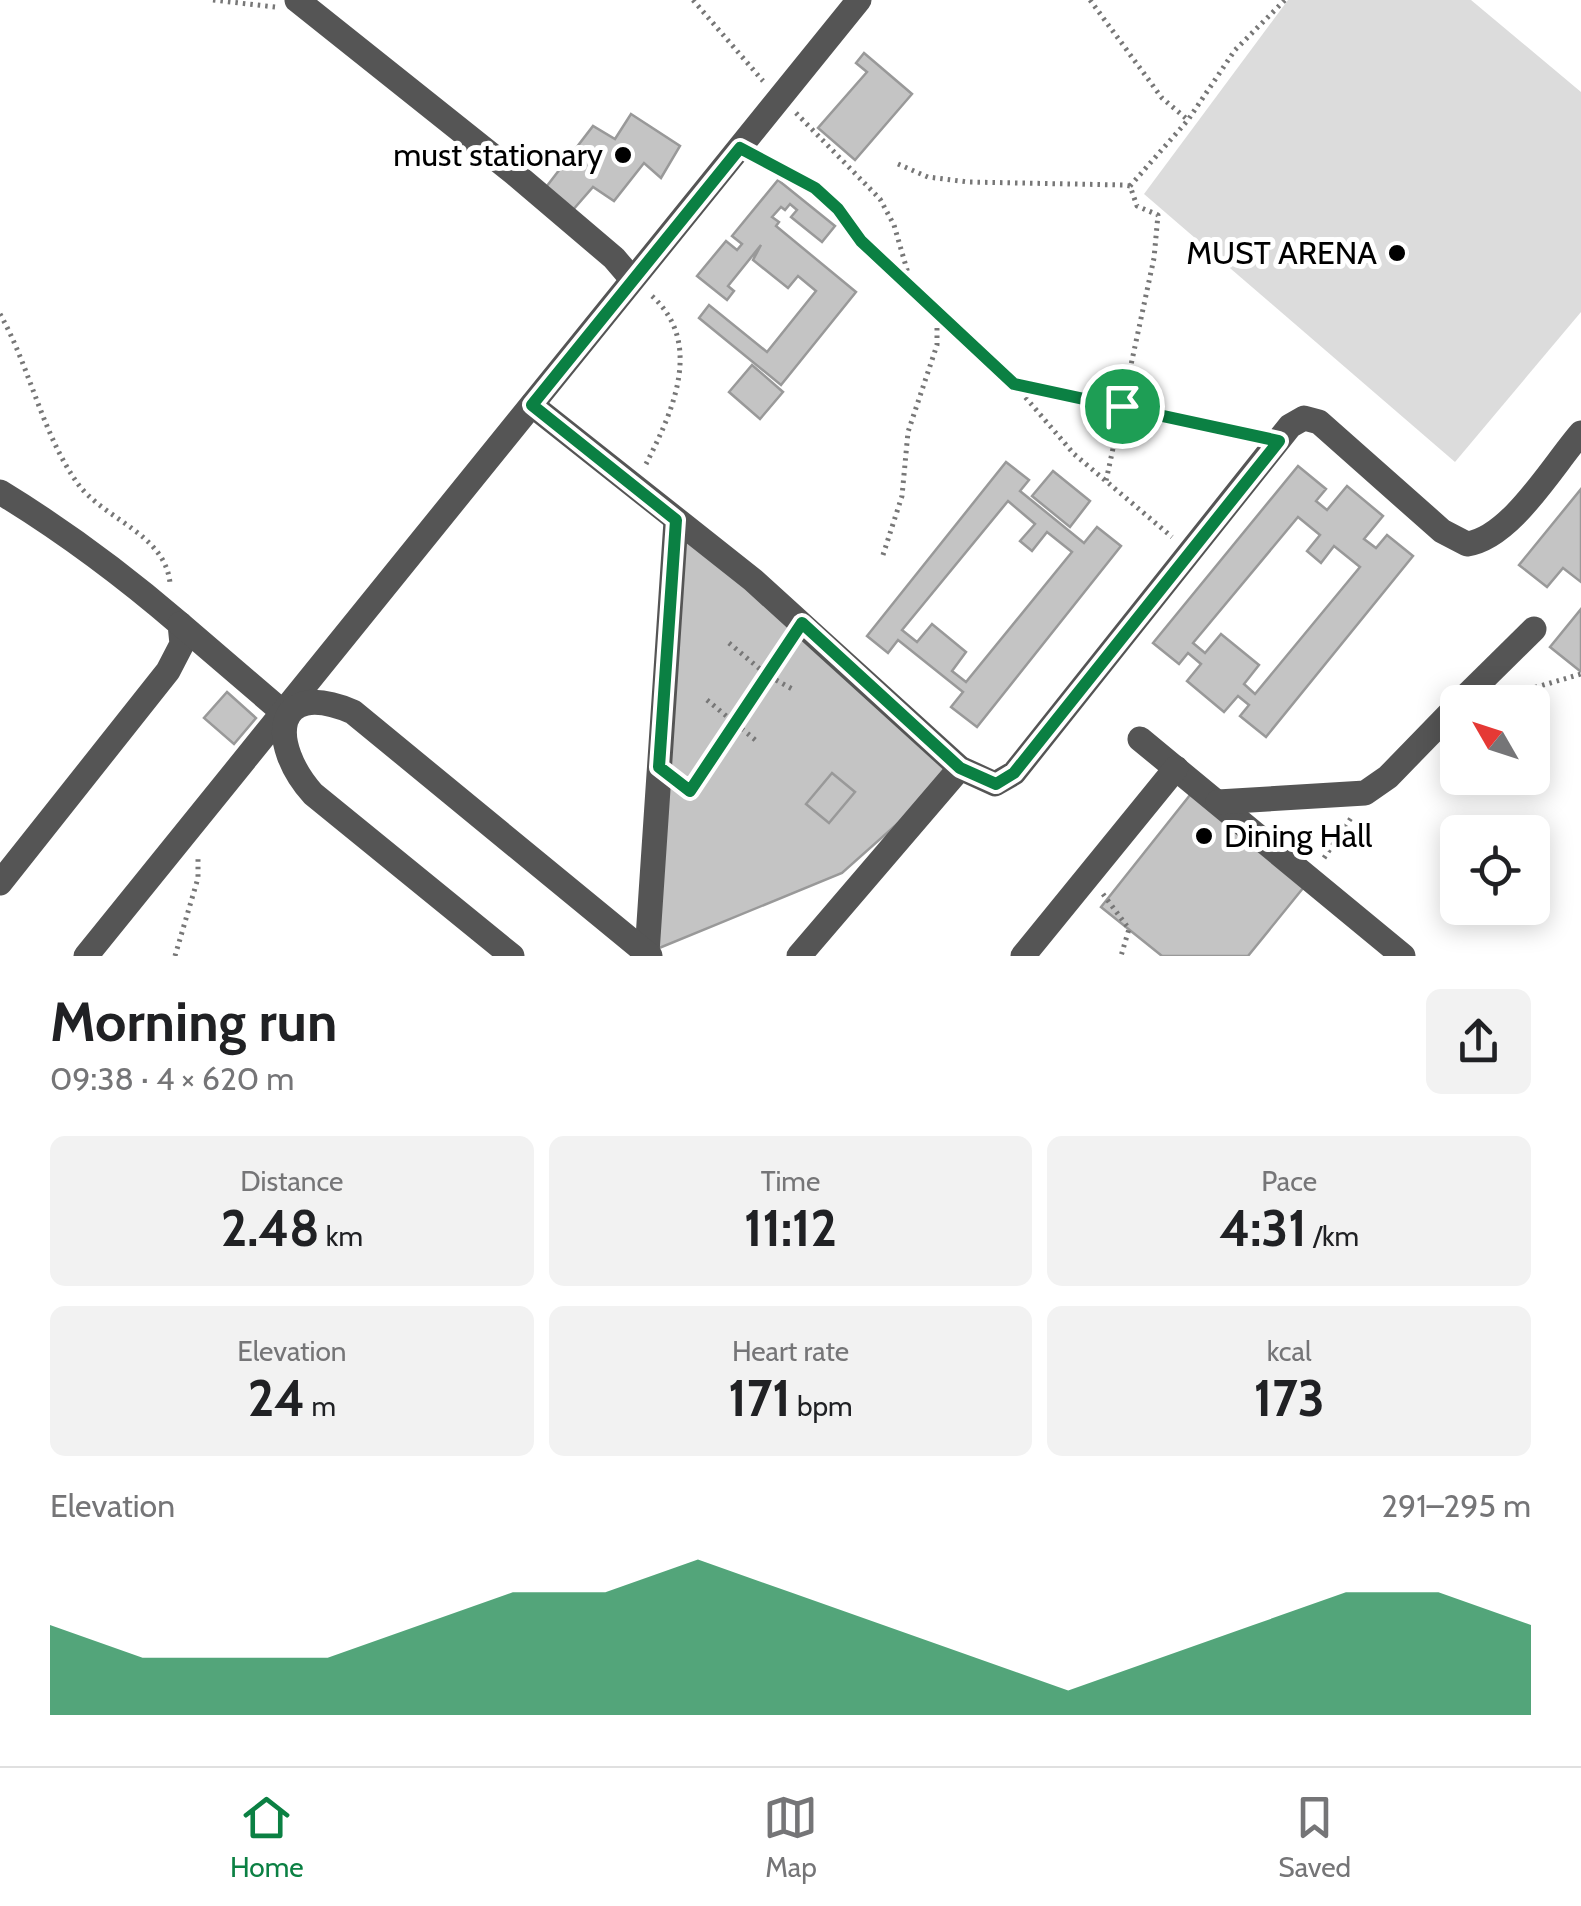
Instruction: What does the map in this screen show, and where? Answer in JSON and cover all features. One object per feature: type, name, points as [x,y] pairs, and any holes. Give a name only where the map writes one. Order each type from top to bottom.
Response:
[{"type":"street","points":[[86,956],[859,0]]},
{"type":"street","points":[[304,5],[514,173],[614,258],[632,279]]},
{"type":"street","points":[[532,405],[802,623],[960,768],[996,784],[1014,773],[1279,441],[1304,418],[1319,422],[1442,530],[1468,544],[1490,538],[1507,523],[1581,433]]},
{"type":"street","points":[[0,492],[98,555],[285,714]]},
{"type":"street","points":[[648,955],[676,520]]},
{"type":"street","points":[[0,883],[168,671],[182,644],[173,617]]},
{"type":"street","points":[[1478,685],[1534,629]]},
{"type":"street","points":[[512,956],[313,794],[290,762],[282,729],[285,714],[296,705],[310,703],[352,712],[648,955]]},
{"type":"street","points":[[1218,802],[1365,794],[1388,777],[1440,724]]},
{"type":"street","points":[[1140,739],[1277,848],[1308,882],[1404,956]]},
{"type":"street","points":[[800,956],[960,768]]},
{"type":"street","points":[[1023,956],[1176,768]]},
{"type":"path","points":[[213,0],[304,5]]},
{"type":"path","points":[[693,0],[779,97],[880,199],[894,225],[912,289]]},
{"type":"path","points":[[1090,0],[1162,98],[1188,120]]},
{"type":"path","points":[[1130,186],[1188,120],[1235,50],[1285,0]]},
{"type":"path","points":[[740,148],[815,188],[838,209],[861,241],[1014,384],[1044,424],[1191,554]]},
{"type":"path","points":[[898,164],[928,177],[968,182],[1130,186]]},
{"type":"path","points":[[1106,481],[1158,226],[1158,215],[1137,206],[1130,186]]},
{"type":"path","points":[[632,279],[669,311],[681,350],[677,388],[639,491]]},
{"type":"path","points":[[0,314],[77,482],[105,510],[160,552],[170,578],[173,617]]},
{"type":"path","points":[[884,556],[902,496],[908,432],[937,346],[937,315]]},
{"type":"path","points":[[1014,384],[1279,441]]},
{"type":"path","points":[[659,767],[690,791],[802,623]]},
{"type":"path","points":[[729,643],[767,675],[794,690]]},
{"type":"path","points":[[1544,685],[1581,674]]},
{"type":"path","points":[[706,700],[759,742]]},
{"type":"path","points":[[1308,882],[1365,794]]},
{"type":"path","points":[[175,956],[198,878],[197,822]]},
{"type":"path","points":[[1089,874],[1129,929],[1119,954]]},
{"type":"shaded area","name":"MUST ARENA","points":[[1288,0],[1471,0],[1581,92],[1581,312],[1455,462],[1144,194]]},
{"type":"building","points":[[864,53],[912,94],[855,160],[818,128],[867,72],[856,63]]},
{"type":"building","name":"must stationary","points":[[631,114],[680,146],[661,178],[644,163],[614,201],[593,187],[572,211],[540,195],[593,126],[615,139]]},
{"type":"building","points":[[778,180],[835,226],[822,242],[791,217],[797,210],[790,204],[772,217],[779,222],[776,226],[856,292],[781,385],[699,318],[709,305],[767,352],[816,291],[798,276],[788,288],[753,260],[761,245],[728,286],[734,291],[727,300],[697,276],[726,241],[737,250],[742,244],[732,236]]},
{"type":"building","points":[[752,365],[783,392],[760,419],[729,392]]},
{"type":"building","points":[[1006,462],[1029,480],[1020,491],[1084,543],[1097,527],[1121,546],[977,727],[951,707],[963,692],[898,640],[888,653],[867,636]],"holes":[[[1008,501],[1035,524],[1020,541],[1032,551],[1047,532],[1072,552],[966,682],[952,671],[966,652],[932,624],[917,642],[902,630]]]},
{"type":"building","points":[[1298,466],[1326,489],[1316,501],[1327,510],[1347,486],[1383,516],[1364,539],[1376,548],[1387,535],[1413,556],[1266,737],[1240,716],[1249,705],[1238,696],[1224,712],[1187,681],[1201,664],[1188,653],[1179,664],[1153,643]],"holes":[[[1298,517],[1320,535],[1307,551],[1321,563],[1334,546],[1360,567],[1255,694],[1244,684],[1259,665],[1221,634],[1205,653],[1193,643]]]},
{"type":"building","points":[[1053,471],[1090,501],[1070,527],[1032,496]]},
{"type":"building","points":[[1581,489],[1581,582],[1563,568],[1547,587],[1519,565]]},
{"type":"building","points":[[676,521],[960,768],[842,873],[647,953]]},
{"type":"building","points":[[1581,609],[1581,669],[1580,671],[1550,647]]},
{"type":"building","points":[[227,692],[256,718],[234,744],[204,718]]},
{"type":"building","points":[[832,773],[855,792],[829,823],[806,804]]},
{"type":"building","name":"Dining Hall","points":[[1194,790],[1308,882],[1248,956],[1162,956],[1101,907]]},
{"type":"place","name":"must stationary","points":[[623,155]]},
{"type":"place","name":"MUST ARENA","points":[[1397,253]]},
{"type":"place","name":"Dining Hall","points":[[1204,836]]},
{"type":"route","points":[[740,148],[815,188],[838,209],[861,241],[1014,384],[1122,406],[1279,441],[1014,773],[996,784],[969,776],[887,705],[802,623],[690,791],[659,767],[676,520],[532,405],[740,148]]}]
